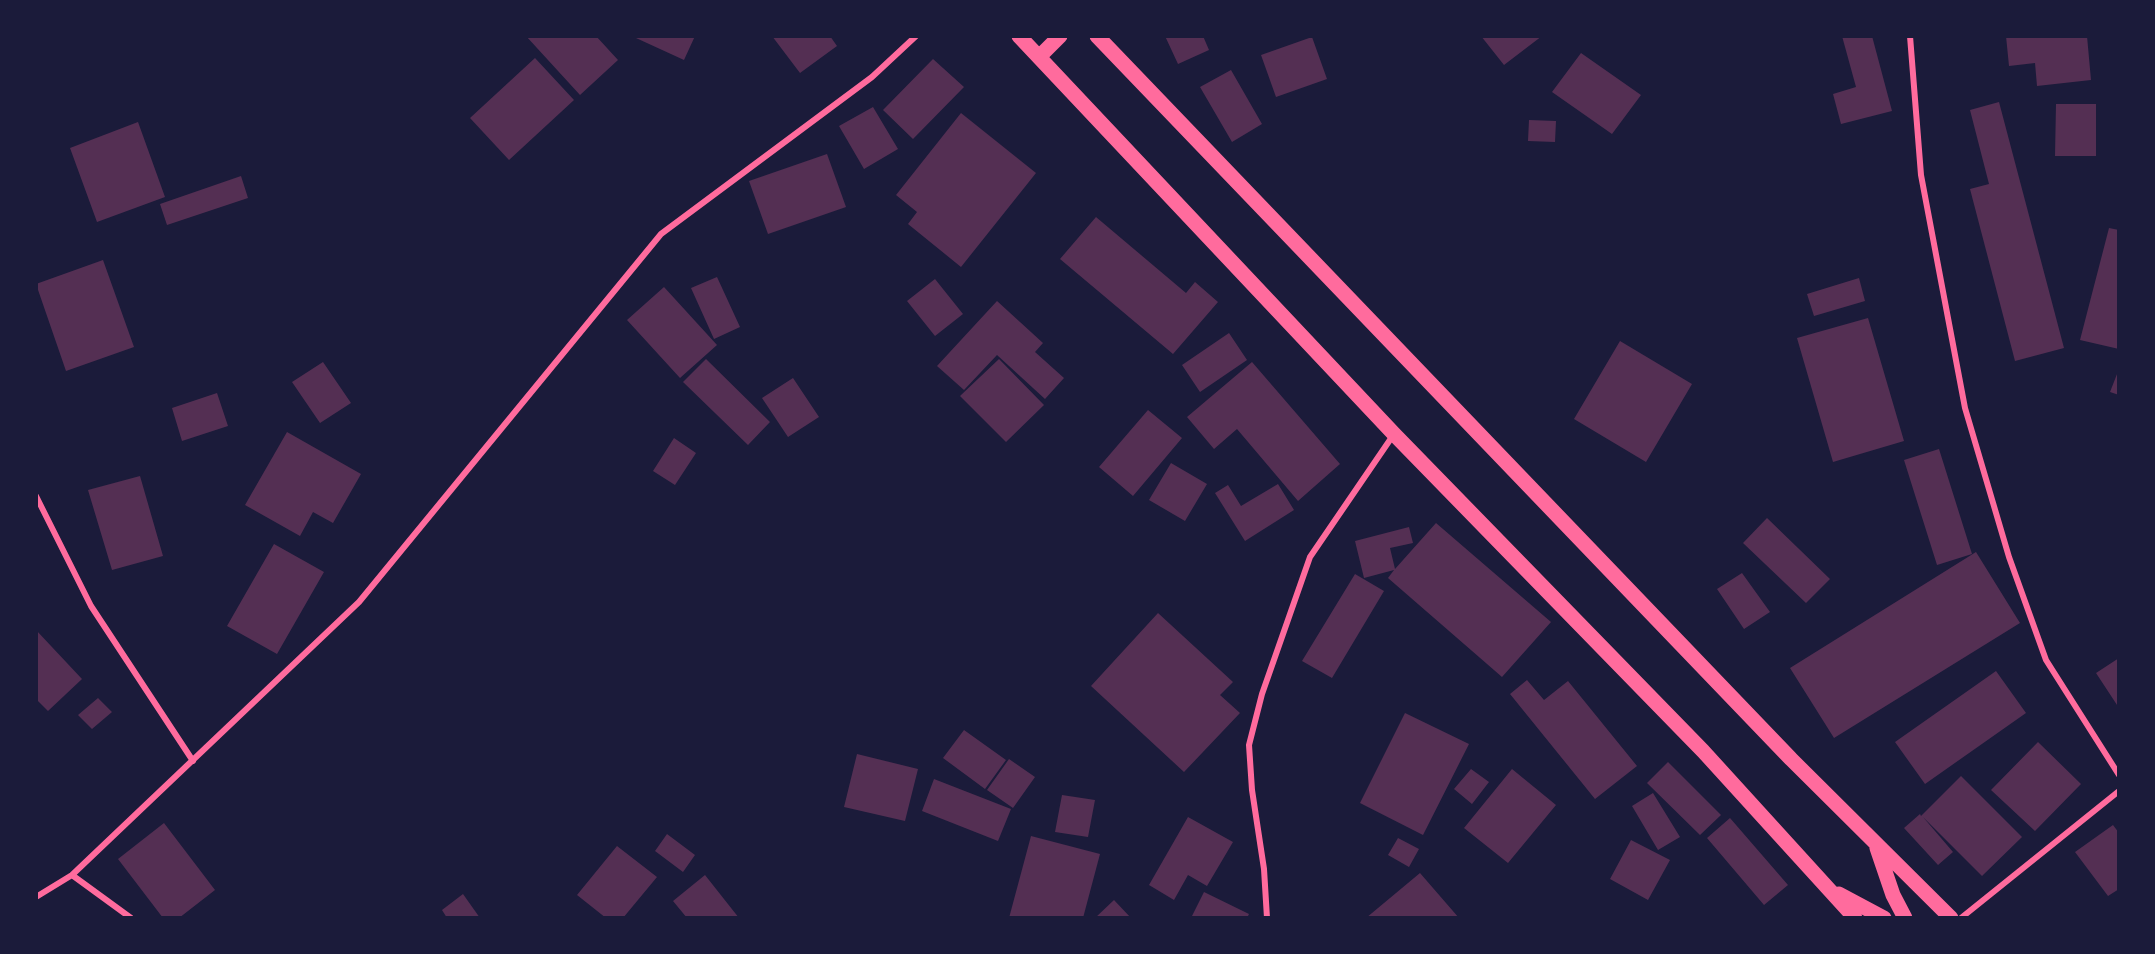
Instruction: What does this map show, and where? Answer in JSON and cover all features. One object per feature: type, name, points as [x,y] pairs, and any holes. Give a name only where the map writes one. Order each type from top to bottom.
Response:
[{"type":"main road","points":[[1019,36],[1394,434],[1702,751],[1855,918]]},
{"type":"main road","points":[[1039,57],[1060,36]]},
{"type":"main road","points":[[1097,36],[1782,750],[1951,918]]},
{"type":"main road","points":[[1875,843],[1893,895],[1905,918]]},
{"type":"main road","points":[[1831,890],[1884,918]]},
{"type":"street","points":[[36,897],[72,875],[359,602],[662,234],[872,77],[916,36]]},
{"type":"street","points":[[1910,36],[1921,175],[1965,408],[2009,557],[2046,660],[2119,775]]},
{"type":"street","points":[[1267,918],[1264,869],[1251,790],[1250,745],[1262,694],[1310,557],[1394,434]]},
{"type":"street","points":[[36,496],[92,606],[194,761]]},
{"type":"street","points":[[1961,918],[2119,791]]},
{"type":"street","points":[[72,875],[131,918]]},
{"type":"building","points":[[526,36],[596,36],[618,60],[580,95]]},
{"type":"building","points":[[637,36],[695,36],[684,60],[636,38]]},
{"type":"building","points":[[772,36],[830,36],[837,46],[800,73]]},
{"type":"building","points":[[1165,36],[1203,36],[1209,50],[1178,64]]},
{"type":"building","points":[[1481,36],[1542,36],[1504,65]]},
{"type":"building","points":[[1842,36],[1872,36],[1892,111],[1841,124],[1833,94],[1856,87]]},
{"type":"building","points":[[2006,36],[2087,36],[2091,80],[2037,86],[2035,63],[2009,66]]},
{"type":"building","points":[[1312,37],[1327,79],[1276,97],[1261,55]]},
{"type":"building","points":[[1581,53],[1641,95],[1612,134],[1552,92]]},
{"type":"building","points":[[535,58],[574,100],[509,160],[470,118]]},
{"type":"building","points":[[933,59],[964,87],[913,139],[883,110]]},
{"type":"building","points":[[1231,70],[1262,124],[1232,142],[1200,87]]},
{"type":"building","points":[[1999,102],[2064,348],[2015,361],[1970,189],[1989,184],[1970,110]]},
{"type":"building","points":[[2056,104],[2096,104],[2096,156],[2055,156]]},
{"type":"building","points":[[873,107],[898,149],[864,169],[839,126]]},
{"type":"building","points":[[961,113],[1036,173],[961,267],[908,224],[917,212],[896,195]]},
{"type":"building","points":[[1529,120],[1556,121],[1555,142],[1528,141]]},
{"type":"building","points":[[138,122],[165,197],[97,222],[70,148]]},
{"type":"building","points":[[827,154],[846,207],[768,234],[749,181]]},
{"type":"building","points":[[241,176],[248,198],[167,225],[160,204]]},
{"type":"building","points":[[1096,217],[1186,293],[1195,282],[1218,302],[1173,354],[1060,259]]},
{"type":"building","points":[[2109,228],[2119,230],[2119,349],[2080,340]]},
{"type":"building","points":[[103,260],[134,347],[66,371],[36,284]]},
{"type":"building","points":[[717,277],[740,327],[714,339],[691,288]]},
{"type":"building","points":[[1859,278],[1865,301],[1814,316],[1807,294]]},
{"type":"building","points":[[935,279],[963,314],[935,336],[907,301]]},
{"type":"building","points":[[664,287],[717,345],[680,378],[627,320]]},
{"type":"building","points":[[997,301],[1043,343],[1035,352],[1064,378],[1045,399],[997,355],[964,390],[937,366]]},
{"type":"building","points":[[1868,318],[1904,441],[1833,462],[1797,338]]},
{"type":"building","points":[[1229,333],[1247,360],[1200,392],[1182,365]]},
{"type":"building","points":[[1620,341],[1692,384],[1646,462],[1574,419]]},
{"type":"building","points":[[706,359],[770,422],[748,445],[683,382]]},
{"type":"building","points":[[999,359],[1044,405],[1006,442],[960,396]]},
{"type":"building","points":[[323,362],[351,403],[320,423],[292,382]]},
{"type":"building","points":[[1252,362],[1340,464],[1298,501],[1237,429],[1214,449],[1187,417]]},
{"type":"building","points":[[2119,369],[2119,395],[2110,392]]},
{"type":"building","points":[[793,378],[819,417],[788,437],[762,398]]},
{"type":"building","points":[[217,393],[228,426],[182,441],[172,408]]},
{"type":"building","points":[[1148,410],[1182,438],[1133,496],[1099,467]]},
{"type":"building","points":[[287,432],[361,474],[333,523],[313,512],[300,536],[245,505]]},
{"type":"building","points":[[674,438],[696,453],[675,485],[653,471]]},
{"type":"building","points":[[1939,449],[1972,554],[1937,565],[1904,460]]},
{"type":"building","points":[[1171,463],[1207,484],[1185,521],[1149,500]]},
{"type":"building","points":[[140,476],[163,556],[112,570],[88,490]]},
{"type":"building","points":[[1278,484],[1294,510],[1245,541],[1215,493],[1228,485],[1241,506]]},
{"type":"building","points":[[1767,518],[1830,579],[1806,603],[1743,543]]},
{"type":"building","points":[[1436,523],[1551,622],[1502,677],[1388,578],[1394,570],[1364,578],[1355,541],[1409,527],[1413,543],[1390,548],[1395,569]]},
{"type":"building","points":[[274,544],[324,572],[277,654],[227,626]]},
{"type":"building","points":[[1976,552],[2020,623],[1834,738],[1790,668]]},
{"type":"building","points":[[1742,573],[1770,612],[1744,629],[1717,589]]},
{"type":"building","points":[[1355,574],[1384,591],[1332,678],[1302,661]]},
{"type":"building","points":[[1158,613],[1233,682],[1220,695],[1240,713],[1184,772],[1091,686]]},
{"type":"building","points":[[36,630],[82,679],[48,711],[36,699]]},
{"type":"building","points":[[2119,658],[2119,708],[2096,673]]},
{"type":"building","points":[[1996,671],[2026,713],[1925,784],[1895,742]]},
{"type":"building","points":[[1527,680],[1544,700],[1568,681],[1637,766],[1595,799],[1510,694]]},
{"type":"building","points":[[98,698],[112,712],[92,729],[78,715]]},
{"type":"building","points":[[1405,713],[1469,744],[1423,835],[1360,803]]},
{"type":"building","points":[[964,730],[1006,760],[985,789],[943,758]]},
{"type":"building","points":[[2038,742],[2081,784],[2035,831],[1991,790]]},
{"type":"building","points":[[857,754],[918,769],[905,821],[844,807]]},
{"type":"building","points":[[1009,759],[1035,777],[1013,808],[987,790]]},
{"type":"building","points":[[1668,762],[1721,815],[1700,835],[1647,783]]},
{"type":"building","points":[[1471,769],[1489,782],[1472,804],[1454,789]]},
{"type":"building","points":[[1512,769],[1556,805],[1508,863],[1464,828]]},
{"type":"building","points":[[1961,776],[2022,837],[1982,876],[1923,817],[1953,852],[1938,865],[1904,828],[1920,814],[1921,816]]},
{"type":"building","points":[[934,779],[1011,809],[998,841],[922,811]]},
{"type":"building","points":[[1653,793],[1680,837],[1658,850],[1632,806]]},
{"type":"building","points":[[1062,795],[1095,800],[1088,837],[1055,832]]},
{"type":"building","points":[[1188,817],[1233,842],[1207,886],[1188,875],[1174,900],[1149,885]]},
{"type":"building","points":[[1730,818],[1788,885],[1764,905],[1707,838]]},
{"type":"building","points":[[164,823],[215,890],[179,918],[163,918],[118,859]]},
{"type":"building","points":[[2113,825],[2119,833],[2119,889],[2108,896],[2075,852]]},
{"type":"building","points":[[667,834],[695,855],[683,872],[655,851]]},
{"type":"building","points":[[1031,836],[1100,854],[1083,918],[1009,918]]},
{"type":"building","points":[[1398,838],[1419,849],[1409,867],[1388,855]]},
{"type":"building","points":[[1631,840],[1670,860],[1648,900],[1610,879]]},
{"type":"building","points":[[617,846],[657,877],[623,918],[606,918],[577,895]]},
{"type":"building","points":[[1420,873],[1459,918],[1366,918]]},
{"type":"building","points":[[705,875],[739,918],[687,918],[673,901]]},
{"type":"building","points":[[1204,892],[1249,914],[1247,918],[1191,918]]},
{"type":"building","points":[[463,894],[480,918],[447,918],[442,910]]},
{"type":"building","points":[[1114,900],[1131,918],[1095,918]]}]
